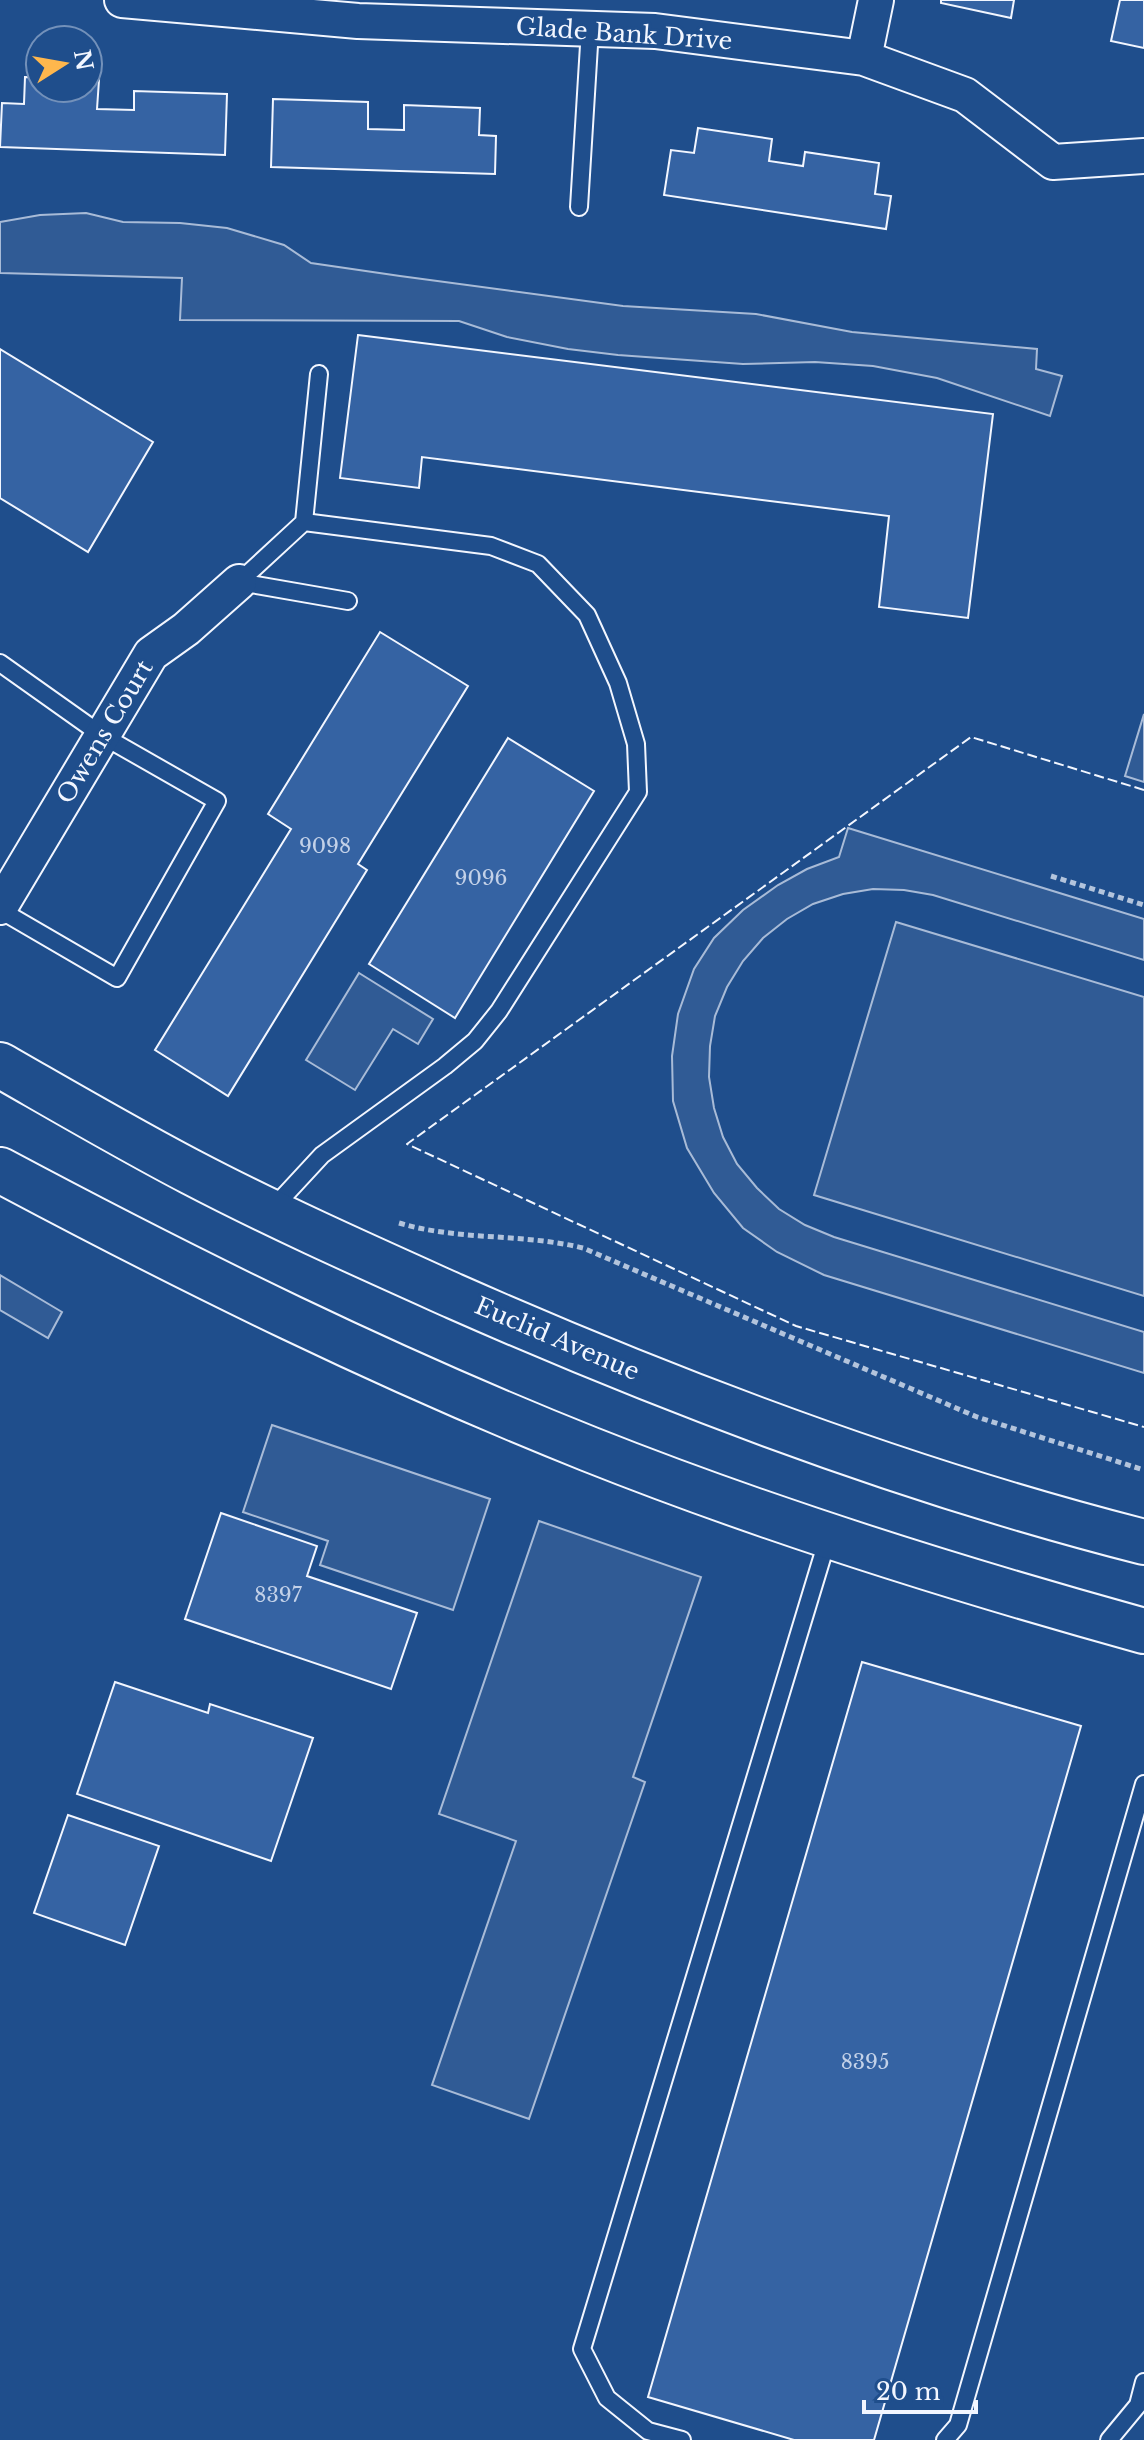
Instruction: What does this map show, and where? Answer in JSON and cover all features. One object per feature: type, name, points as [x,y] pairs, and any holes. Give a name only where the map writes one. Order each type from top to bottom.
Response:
[{"type":"street","name":"Glade Bank Drive","points":[[122,0],[359,10],[590,29],[655,31],[864,58],[965,95],[1053,162],[1144,156]]},
{"type":"street","points":[[864,58],[876,0]]},
{"type":"street","name":"Owens Court","points":[[0,909],[151,654],[186,629],[239,582]]},
{"type":"street","name":"Euclid Avenue","points":[[0,1065],[190,1172],[348,1249],[565,1345],[703,1400],[924,1478],[1144,1542]]},
{"type":"street","points":[[0,1170],[173,1262],[342,1343],[592,1450],[828,1536],[978,1585],[1144,1631]]},
{"type":"lane","points":[[579,207],[590,29]]},
{"type":"lane","points":[[239,582],[304,522],[319,374]]},
{"type":"lane","points":[[270,1211],[322,1155],[475,1041],[499,1011],[638,792],[636,744],[618,683],[587,615],[538,564],[491,546],[304,522]]},
{"type":"lane","points":[[239,582],[348,601]]},
{"type":"lane","points":[[0,663],[103,736],[217,801],[117,978],[0,909]]},
{"type":"lane","points":[[682,2440],[648,2431],[607,2398],[582,2349],[828,1536]]},
{"type":"lane","points":[[945,2440],[958,2425],[1144,1784]]},
{"type":"lane","points":[[1109,2440],[1138,2405],[1144,2382]]},
{"type":"path","points":[[1051,876],[1144,905]]},
{"type":"path","points":[[387,1219],[437,1232],[530,1238],[583,1248],[977,1417],[1144,1470]]},
{"type":"shaded area","points":[[86,213],[123,222],[227,228],[284,245],[311,263],[400,276],[623,306],[756,314],[852,332],[1037,349],[1036,369],[1062,376],[1050,416],[937,378],[873,366],[815,362],[743,364],[618,355],[507,337],[459,321],[180,320],[182,278],[0,273],[0,222],[40,215]]},
{"type":"shaded area","points":[[1144,714],[1144,782],[1125,776]]},
{"type":"shaded area","points":[[848,828],[1144,919],[1144,960],[933,895],[904,890],[873,889],[843,894],[813,904],[763,938],[743,961],[727,987],[715,1016],[709,1077],[723,1137],[737,1164],[779,1209],[805,1225],[834,1237],[1144,1332],[1144,1373],[824,1275],[777,1252],[743,1228],[714,1193],[687,1148],[673,1101],[672,1056],[678,1014],[694,969],[714,938],[743,910],[778,885],[807,869],[839,857]]},
{"type":"shaded area","points":[[896,922],[1144,997],[1144,1296],[814,1195]]},
{"type":"shaded area","points":[[359,973],[433,1019],[418,1044],[393,1029],[355,1090],[306,1060]]},
{"type":"shaded area","points":[[0,1275],[62,1312],[48,1338],[0,1310]]},
{"type":"shaded area","points":[[272,1425],[490,1499],[453,1610],[320,1565],[328,1541],[243,1512]]},
{"type":"shaded area","points":[[539,1521],[701,1577],[633,1777],[645,1782],[529,2119],[432,2085],[516,1841],[439,1814]]},
{"type":"building","points":[[941,0],[1014,0],[1011,18],[941,3]]},
{"type":"building","points":[[1120,0],[1144,0],[1144,48],[1111,41]]},
{"type":"building","points":[[134,91],[227,94],[225,155],[0,147],[2,103],[97,104],[97,109],[134,110]]},
{"type":"building","points":[[273,99],[368,102],[368,129],[404,130],[404,105],[480,108],[479,135],[496,136],[495,174],[271,167]]},
{"type":"building","points":[[698,128],[772,139],[769,161],[803,166],[805,152],[879,163],[875,194],[891,196],[886,229],[664,195],[671,150],[694,153]]},
{"type":"building","points":[[358,335],[993,414],[968,618],[879,607],[889,516],[422,457],[419,488],[340,478]]},
{"type":"building","points":[[0,349],[153,442],[88,552],[0,498]]},
{"type":"building","points":[[380,632],[468,686],[358,864],[367,870],[228,1096],[155,1050],[291,829],[268,814]]},
{"type":"building","points":[[508,738],[594,791],[455,1018],[369,964]]},
{"type":"building","points":[[221,1513],[317,1546],[307,1576],[417,1613],[391,1689],[185,1619]]},
{"type":"building","points":[[862,1662],[1081,1726],[874,2440],[794,2440],[648,2397]]},
{"type":"building","points":[[115,1682],[208,1713],[210,1704],[313,1738],[271,1861],[77,1794]]},
{"type":"building","points":[[68,1815],[159,1846],[125,1945],[34,1913]]},
{"type":"fence","points":[[1144,790],[971,737],[407,1144],[796,1326],[1144,1427]]}]
